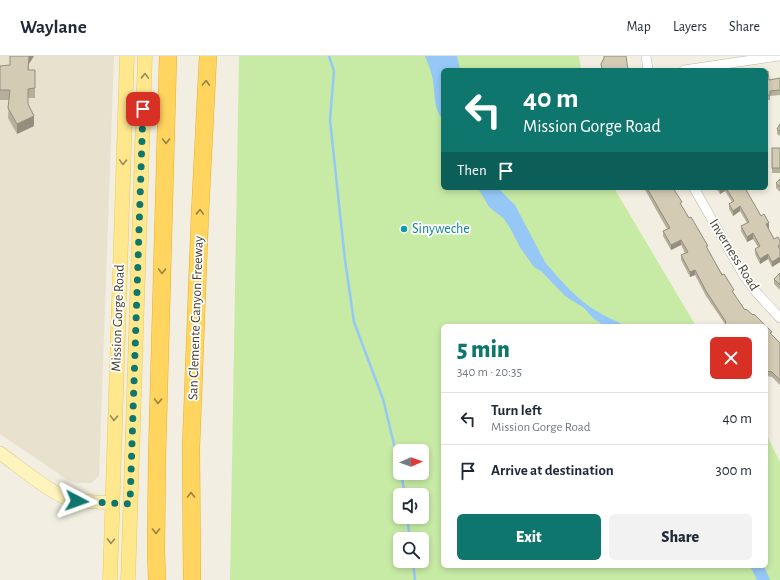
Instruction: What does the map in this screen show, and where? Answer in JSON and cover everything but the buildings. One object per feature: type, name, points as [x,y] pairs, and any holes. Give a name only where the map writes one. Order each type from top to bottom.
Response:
[{"type":"highway","points":[[157,580],[157,458],[168,56]]},
{"type":"highway","name":"San Clemente Canyon Freeway","points":[[192,580],[191,448],[208,56]]},
{"type":"highway","points":[[191,562],[199,580]]},
{"type":"main road","name":"Mission Gorge Road","points":[[110,580],[127,56]]},
{"type":"main road","name":"Mission Gorge Road","points":[[128,580],[145,56]]},
{"type":"main road","points":[[112,503],[130,504]]},
{"type":"street","points":[[646,56],[648,68]]},
{"type":"street","points":[[696,68],[757,58],[780,56]]},
{"type":"street","name":"Inverness Road","points":[[695,190],[744,276],[756,292],[780,318]]},
{"type":"street","points":[[0,453],[56,493],[67,498],[77,501],[112,503]]},
{"type":"shaded area","points":[[0,56],[114,56],[99,476],[92,483],[77,483],[68,480],[0,434]]},
{"type":"green space","points":[[239,56],[579,56],[581,68],[441,68],[441,190],[615,190],[695,324],[441,324],[441,568],[768,568],[768,438],[780,462],[780,580],[230,580]]},
{"type":"water","points":[[425,56],[457,56],[460,68],[441,68],[441,117],[436,106],[430,68]]},
{"type":"water","points":[[479,190],[500,190],[515,205],[545,262],[584,303],[621,324],[602,324],[594,319],[584,308],[565,296],[541,271],[534,267],[521,249],[504,219],[489,207]]},
{"type":"water","points":[[751,568],[765,568],[770,580],[757,580]]},
{"type":"waterway","points":[[329,56],[334,71],[330,120],[345,260],[354,322],[383,399],[394,444]]},
{"type":"waterway","points":[[402,480],[404,488]]},
{"type":"waterway","points":[[408,524],[409,532]]},
{"type":"waterway","points":[[414,568],[415,580]]},
{"type":"place","name":"Sinyweche","points":[[404,229]]},
{"type":"route","points":[[77,501],[130,504],[143,109]]}]
